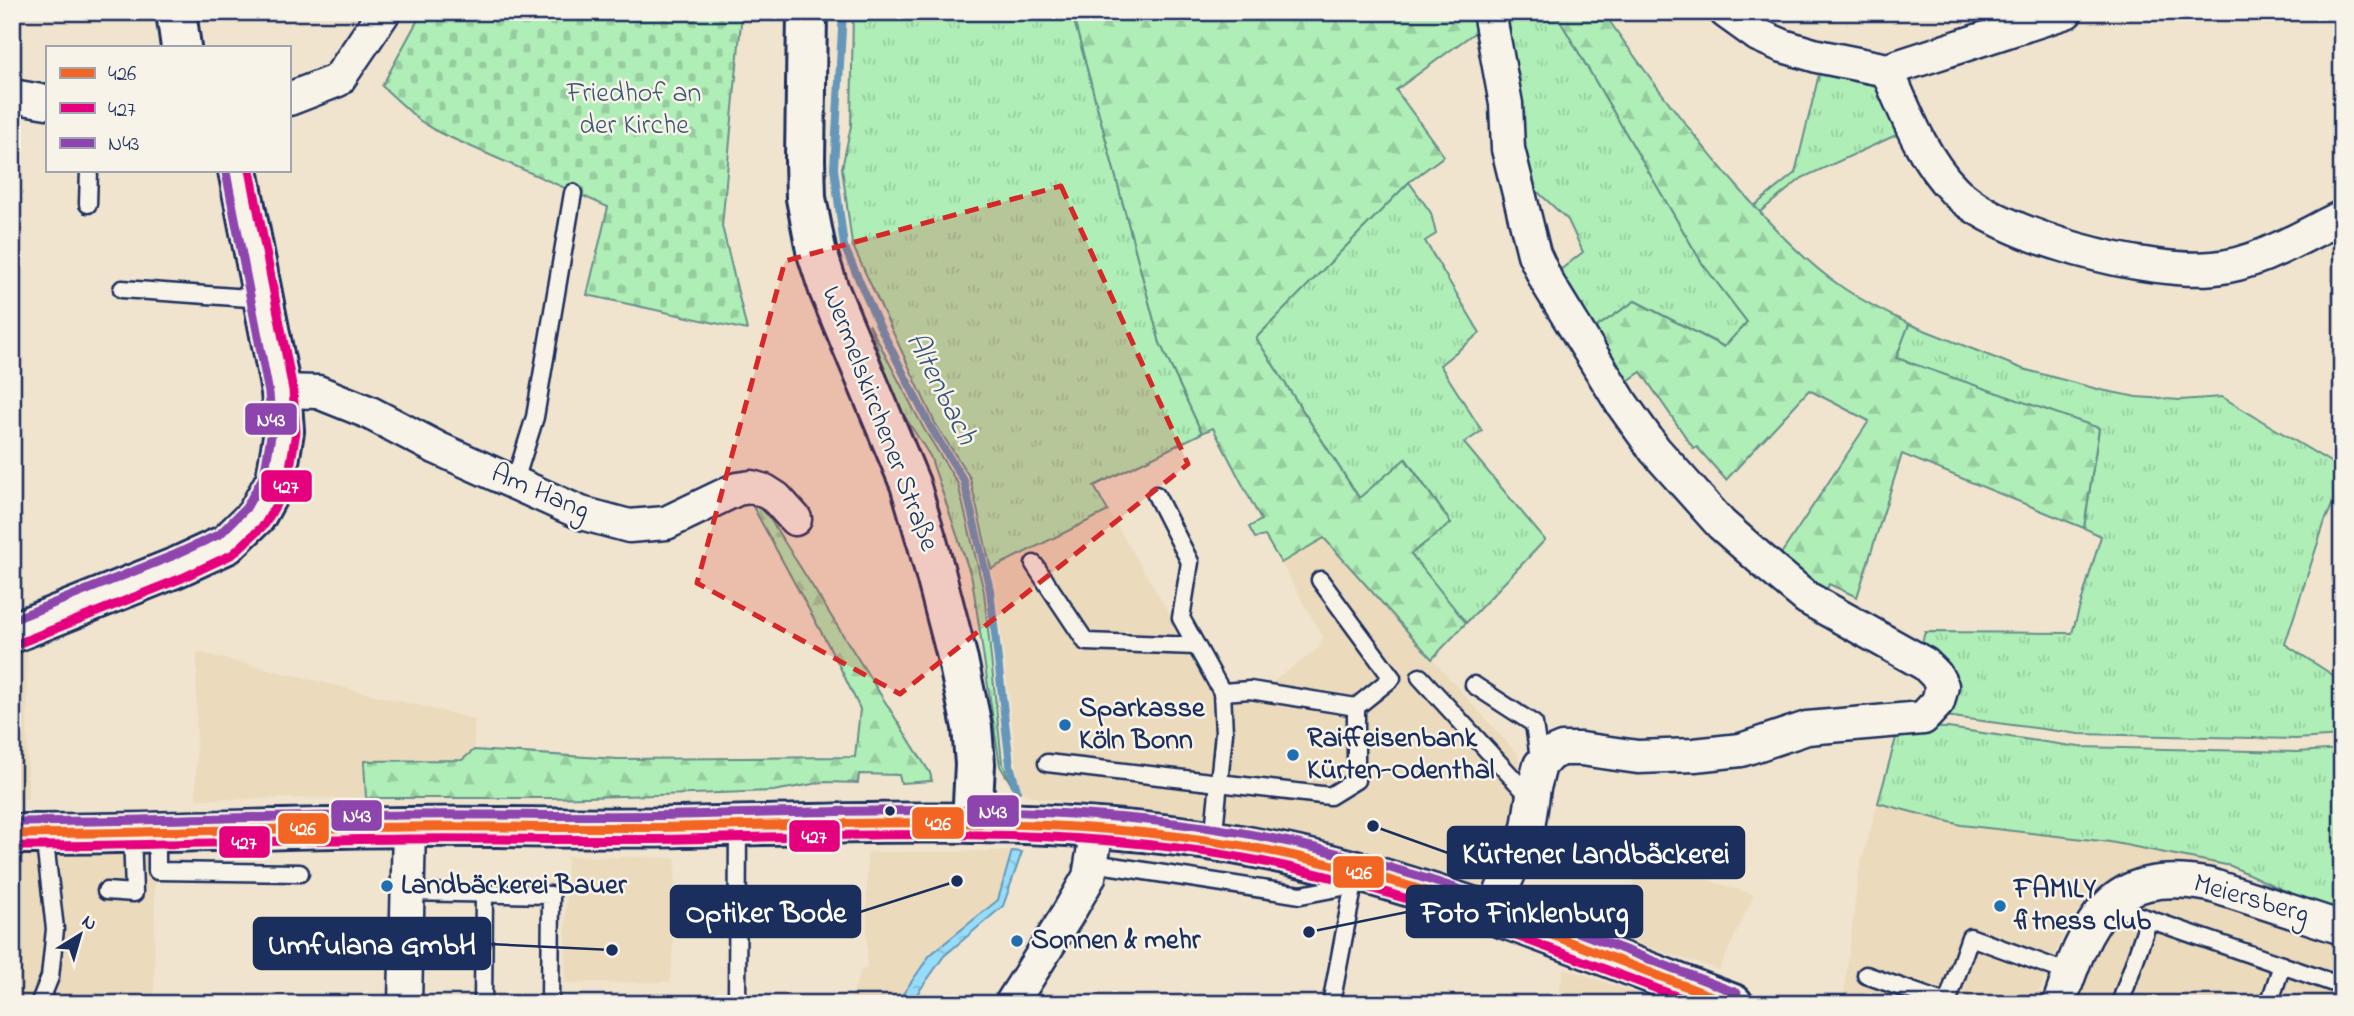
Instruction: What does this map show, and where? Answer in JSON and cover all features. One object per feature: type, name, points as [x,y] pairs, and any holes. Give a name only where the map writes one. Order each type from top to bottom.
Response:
[{"type":"main road","points":[[176,12],[181,46]]},
{"type":"main road","name":"Wermelskirchener Straße","points":[[807,12],[806,198],[816,250],[829,290],[910,484],[929,545],[972,727],[975,764],[972,823]]},
{"type":"main road","points":[[12,632],[177,567],[227,544],[256,516],[276,480],[284,431],[281,391],[238,172]]},
{"type":"main road","points":[[28,834],[409,827],[627,828],[972,823],[1095,846],[1213,841],[1279,853],[1355,878],[1491,916],[1671,993],[1733,1004]]},
{"type":"street","points":[[290,99],[338,80],[384,12]]},
{"type":"street","points":[[1489,12],[1506,104],[1508,149],[1534,254],[1579,338],[1622,404],[1656,450],[1721,524],[1813,602],[1925,664],[1942,686],[1938,702],[1923,718],[1807,728],[1741,750],[1638,757],[1581,749],[1562,749],[1550,754],[1540,765],[1528,828],[1491,916]]},
{"type":"street","points":[[1726,12],[1758,35],[1783,46],[1887,70],[2066,12]]},
{"type":"street","points":[[1887,70],[1914,132],[1954,190],[1996,219],[2064,244],[2136,263],[2215,268],[2250,260],[2342,217]]},
{"type":"street","points":[[12,96],[46,102]]},
{"type":"street","name":"Am Hang","points":[[281,391],[318,392],[368,412],[514,484],[581,513],[629,526],[666,523],[737,489],[751,487],[776,498],[796,519]]},
{"type":"street","points":[[405,1004],[409,827]]},
{"type":"street","points":[[1011,1004],[1089,877],[1095,846]]},
{"type":"street","name":"Meiersberg","points":[[2059,1004],[2087,930],[2108,905],[2127,891],[2156,882],[2188,881],[2210,885],[2283,906],[2342,928]]},
{"type":"lane","points":[[88,205],[89,172]]},
{"type":"lane","points":[[514,484],[535,417],[572,193]]},
{"type":"lane","points":[[122,289],[263,299]]},
{"type":"lane","points":[[1156,495],[1189,562],[1181,618],[1222,692],[1224,733],[1213,841]]},
{"type":"lane","points":[[1034,564],[1086,642],[1196,646]]},
{"type":"lane","points":[[1222,692],[1250,690],[1356,707],[1392,678],[1321,580]]},
{"type":"lane","points":[[1420,677],[1532,799]]},
{"type":"lane","points":[[1474,685],[1534,724],[1540,765]]},
{"type":"lane","points":[[1047,763],[1330,796],[1356,780],[1356,707]]},
{"type":"lane","points":[[737,1002],[738,826]]},
{"type":"lane","points":[[145,831],[157,870],[300,873]]},
{"type":"lane","points":[[107,891],[134,893],[145,831]]},
{"type":"lane","points":[[28,834],[57,888],[50,977],[39,1004]]},
{"type":"lane","points":[[1095,846],[1301,895],[1355,878],[1331,1004]]},
{"type":"lane","points":[[408,892],[551,895],[550,1004]]},
{"type":"lane","points":[[483,1004],[484,894]]},
{"type":"lane","points":[[2108,905],[2342,986]]},
{"type":"lane","points":[[2120,1004],[2149,919]]},
{"type":"lane","points":[[1866,975],[1948,1003],[1970,937],[2070,972]]},
{"type":"lane","points":[[2269,1004],[2282,965]]},
{"type":"highlighted area","points":[[1061,186],[1188,464],[900,694],[697,583],[785,261]]},
{"type":"shaded area","points":[[1108,511],[1224,705],[1253,696],[1319,648],[1323,637],[1281,563],[1324,538],[1518,755],[1522,823],[1496,874],[1477,889],[1312,837],[1155,812],[1041,799],[1020,792],[996,589],[991,569]]},
{"type":"shaded area","points":[[27,646],[28,799],[12,799],[12,651]]},
{"type":"shaded area","points":[[197,652],[474,719],[474,750],[462,760],[364,761],[366,798],[196,799]]},
{"type":"shaded area","points":[[1878,803],[1961,825],[2110,842],[2216,864],[2213,869],[2164,867],[2133,872],[2105,884],[2083,904],[2066,928],[2034,1004],[1851,1004],[1843,1001],[1859,870]]},
{"type":"shaded area","points":[[155,850],[154,1004],[12,1004],[12,855]]},
{"type":"shaded area","points":[[1012,851],[998,900],[930,955],[896,1004],[849,1004],[861,970],[867,968],[867,852]]},
{"type":"shaded area","points":[[567,856],[676,858],[671,982],[565,983]]},
{"type":"shaded area","points":[[1640,858],[1754,895],[1719,970],[1619,938]]},
{"type":"shaded area","points":[[2157,896],[2197,896],[2319,933],[2342,943],[2342,1004],[2077,1004],[2091,955],[2121,909]]},
{"type":"shaded area","points":[[1564,968],[1666,1004],[1557,1004]]},
{"type":"green space","name":"Friedhof an der Kirche","points":[[422,12],[742,12],[722,226],[747,330],[587,295],[608,207],[440,133],[419,120],[382,86]]},
{"type":"green space","points":[[853,12],[1072,12],[1160,343],[1202,433],[1094,486],[1108,511],[991,569],[970,478],[935,423],[852,244],[842,168],[851,126]]},
{"type":"green space","points":[[1072,12],[1484,12],[1485,25],[1396,90],[1444,156],[1409,182],[1256,338],[1359,498],[1405,459],[1451,523],[1411,554],[1466,623],[1432,659],[1324,538],[1281,563],[1265,536],[1255,538],[1249,527],[1261,520],[1213,428],[1202,433],[1160,343]]},
{"type":"green space","points":[[1496,12],[1555,12],[1702,263],[1747,322],[1725,347],[1635,301],[1588,333],[1554,275],[1583,252],[1568,220],[1525,180]]},
{"type":"green space","points":[[1555,12],[1603,12],[1706,150],[1788,242],[1847,291],[1909,324],[1896,358],[2099,428],[2084,528],[1902,454],[1857,597],[1829,584],[1822,601],[1775,563],[1869,421],[1809,390],[1726,480],[1697,447],[1694,449],[1641,372],[1620,386],[1588,333],[1635,301],[1724,347],[1747,322],[1702,263]]},
{"type":"green space","points":[[1820,70],[1873,76],[1905,131],[1802,178],[1760,212],[1754,206],[1795,173]]},
{"type":"green space","points":[[1409,182],[1431,213],[1436,234],[1425,241],[1480,333],[1440,365],[1482,431],[1464,443],[1545,540],[1466,623],[1410,554],[1451,523],[1406,459],[1360,499],[1256,338]]},
{"type":"green space","points":[[869,324],[924,429],[958,484],[984,592],[1002,762],[1013,787],[1000,766],[972,579],[930,456],[898,406]]},
{"type":"green space","points":[[1909,324],[2023,369],[2101,390],[2137,397],[2180,400],[2222,397],[2342,469],[2342,483],[2325,521],[2285,644],[2342,681],[2342,736],[2296,739],[2079,734],[1938,715],[1919,653],[1925,632],[2072,633],[2101,536],[2084,528],[2099,429],[1896,358]]},
{"type":"green space","points":[[752,505],[763,510],[770,519],[930,773],[932,781],[901,783],[899,775],[859,774],[858,783],[825,782],[773,791],[550,798],[366,798],[364,761],[462,760],[474,750],[618,759],[855,757],[860,709],[837,661]]},
{"type":"green space","points":[[1899,727],[1948,728],[2079,747],[2297,752],[2342,749],[2342,897],[2329,911],[2231,866],[2110,842],[1961,825],[1878,803]]},
{"type":"water","points":[[1012,851],[1022,852],[1003,906],[944,956],[910,1004],[896,1004],[930,955],[998,900]]},
{"type":"waterway","name":"Altenbach","points":[[843,12],[834,168],[844,246],[877,321],[930,426],[964,481],[990,590],[1010,765],[1017,790]]},
{"type":"transit line","name":"N43","points":[[12,620],[220,534],[246,508],[264,476],[272,430],[269,393],[226,172]]},
{"type":"transit line","name":"427","points":[[17,644],[182,578],[233,554],[265,524],[287,485],[296,432],[293,390],[250,172]]},
{"type":"transit line","name":"N43","points":[[12,822],[442,815],[647,816],[902,810],[1050,813],[1124,818],[1197,826],[1330,851],[1506,906],[1737,993]]},
{"type":"transit line","name":"426","points":[[12,834],[900,823],[1047,825],[1120,830],[1266,850],[1385,879],[1502,917],[1732,1004]]},
{"type":"transit line","name":"427","points":[[12,846],[441,839],[648,840],[902,834],[1048,837],[1120,842],[1265,862],[1376,889],[1484,924],[1697,1004]]},
{"type":"place","name":"Sparkasse Köln Bonn","points":[[1065,725]]},
{"type":"place","name":"Raiffeisenbank Kürten-Odenthal","points":[[1293,755]]},
{"type":"place","name":"Kürtener Landbäckerei","points":[[1373,826]]},
{"type":"place","name":"Optiker Bode","points":[[957,881]]},
{"type":"place","name":"Landbäckerei Bauer","points":[[387,886]]},
{"type":"place","name":"FAMILY fitness club","points":[[2000,906]]},
{"type":"place","name":"Foto Finklenburg","points":[[1309,932]]},
{"type":"place","name":"Sonnen & mehr","points":[[1017,941]]},
{"type":"place","name":"Umfulana GmbH","points":[[612,950]]}]
